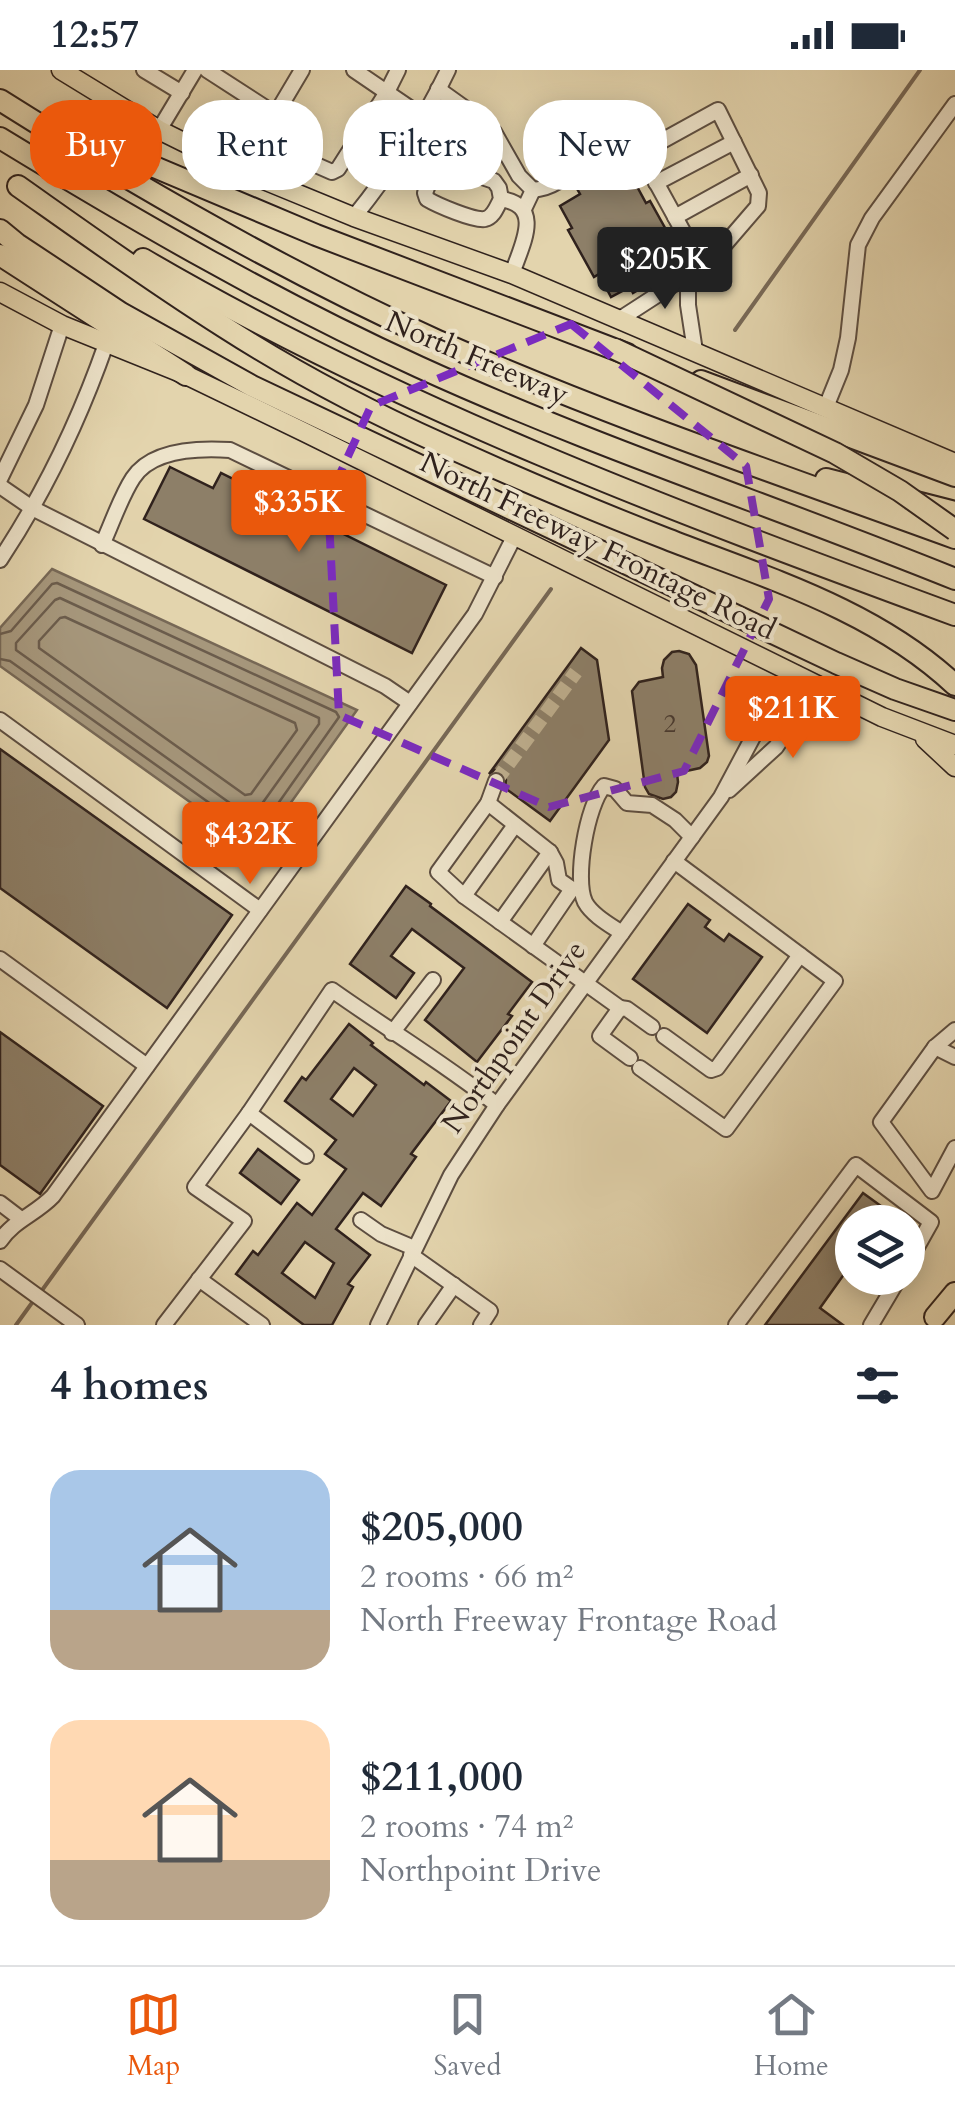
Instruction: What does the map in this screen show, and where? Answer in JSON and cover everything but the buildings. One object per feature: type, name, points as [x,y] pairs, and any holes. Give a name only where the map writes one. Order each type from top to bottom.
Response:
[{"type":"highway","points":[[0,99],[225,198],[616,350],[834,453],[900,491],[955,530]]},
{"type":"highway","name":"North Freeway","points":[[0,99],[141,187],[317,284],[437,340],[556,392],[955,538]]},
{"type":"highway","name":"North Freeway","points":[[0,138],[239,276],[423,369],[632,455],[955,578]]},
{"type":"highway","points":[[9,180],[173,294],[282,363],[382,416],[588,507],[822,600],[900,642],[955,685]]},
{"type":"highway","name":"North Freeway","points":[[9,180],[235,310],[422,403],[611,484],[955,615]]},
{"type":"highway","points":[[0,230],[122,313],[252,386],[804,648],[895,689],[955,710]]},
{"type":"highway","points":[[0,255],[186,375]]},
{"type":"highway","points":[[616,350],[955,476]]},
{"type":"highway","points":[[708,449],[955,512]]},
{"type":"highway","points":[[932,1321],[955,1293]]},
{"type":"main road","points":[[62,70],[110,100]]},
{"type":"main road","points":[[288,190],[512,274],[955,463]]},
{"type":"main road","name":"North Freeway Frontage Road","points":[[0,292],[62,326],[186,375],[882,717],[955,745]]},
{"type":"main road","points":[[917,732],[955,767]]},
{"type":"main road","points":[[932,1321],[955,1280]]},
{"type":"street","points":[[144,70],[182,93]]},
{"type":"street","points":[[162,125],[195,70]]},
{"type":"street","points":[[207,70],[253,100]]},
{"type":"street","points":[[284,100],[302,70]]},
{"type":"street","points":[[354,70],[398,100]]},
{"type":"street","points":[[323,168],[332,172],[338,169],[398,70]]},
{"type":"street","points":[[432,100],[448,70]]},
{"type":"street","points":[[438,89],[494,132],[523,180]]},
{"type":"street","points":[[826,407],[841,370],[848,338],[858,245],[872,218],[955,104]]},
{"type":"street","points":[[620,319],[720,250],[758,206],[760,194],[718,110],[667,138]]},
{"type":"street","points":[[667,177],[734,142]]},
{"type":"street","points":[[675,218],[751,176]]},
{"type":"street","points":[[354,217],[376,190]]},
{"type":"street","points":[[426,190],[427,199],[484,219],[492,216],[501,199],[499,190]]},
{"type":"street","points":[[524,209],[533,190]]},
{"type":"street","points":[[660,190],[695,270],[688,305],[695,351]]},
{"type":"street","points":[[501,199],[515,201],[524,209],[528,224],[512,274]]},
{"type":"street","points":[[62,326],[36,404],[0,483],[32,508],[385,686],[410,703]]},
{"type":"street","points":[[0,560],[58,464],[106,344]]},
{"type":"street","points":[[102,545],[133,478],[143,466],[160,457],[194,450],[230,450],[495,578]]},
{"type":"street","points":[[0,1241],[9,1228],[42,1208],[53,1196],[475,614],[514,536]]},
{"type":"street","name":"Northpoint Drive","points":[[378,1325],[450,1176],[496,1105],[721,798],[754,735],[796,673]]},
{"type":"street","name":"Northpoint Drive","points":[[721,798],[776,747],[818,684]]},
{"type":"street","points":[[0,720],[260,910]]},
{"type":"street","points":[[496,781],[488,803],[438,872],[464,896],[585,984],[620,1008],[628,1009],[711,1070],[717,1068],[800,955]]},
{"type":"street","points":[[533,946],[577,889],[587,822],[596,795],[604,786],[615,790],[627,804],[652,804],[692,837]]},
{"type":"street","points":[[488,803],[550,852],[560,880],[577,889],[586,904],[622,933]]},
{"type":"street","points":[[464,896],[515,825]]},
{"type":"street","points":[[500,922],[550,852]]},
{"type":"street","points":[[620,1008],[600,1036],[726,1130],[835,981],[674,862]]},
{"type":"street","points":[[0,959],[147,1066]]},
{"type":"street","points":[[392,1033],[434,980]]},
{"type":"street","points":[[164,1325],[244,1221],[196,1186],[332,990],[496,1105]]},
{"type":"street","points":[[955,1030],[934,1047],[881,1122],[932,1191],[955,1148]]},
{"type":"street","points":[[934,1047],[955,1058]]},
{"type":"street","points":[[249,1113],[306,1156]]},
{"type":"street","points":[[736,1325],[856,1165],[909,1205]]},
{"type":"street","points":[[0,1203],[21,1218]]},
{"type":"street","points":[[361,1220],[413,1252],[490,1311],[481,1325]]},
{"type":"street","points":[[0,1269],[71,1322]]},
{"type":"street","points":[[199,1279],[262,1325]]},
{"type":"street","points":[[426,1325],[454,1285]]},
{"type":"street","points":[[871,1325],[889,1295]]},
{"type":"highlighted area","points":[[571,324],[746,466],[769,599],[684,771],[549,807],[339,715],[328,500],[371,406]]},
{"type":"water","points":[[52,569],[357,710],[257,850],[0,666],[0,628]]},
{"type":"waterway","points":[[735,330],[920,70]]},
{"type":"waterway","points":[[40,1293],[551,589]]},
{"type":"waterway","points":[[16,1325],[34,1300]]},
{"type":"tunnel","points":[[496,781],[576,672]]}]
